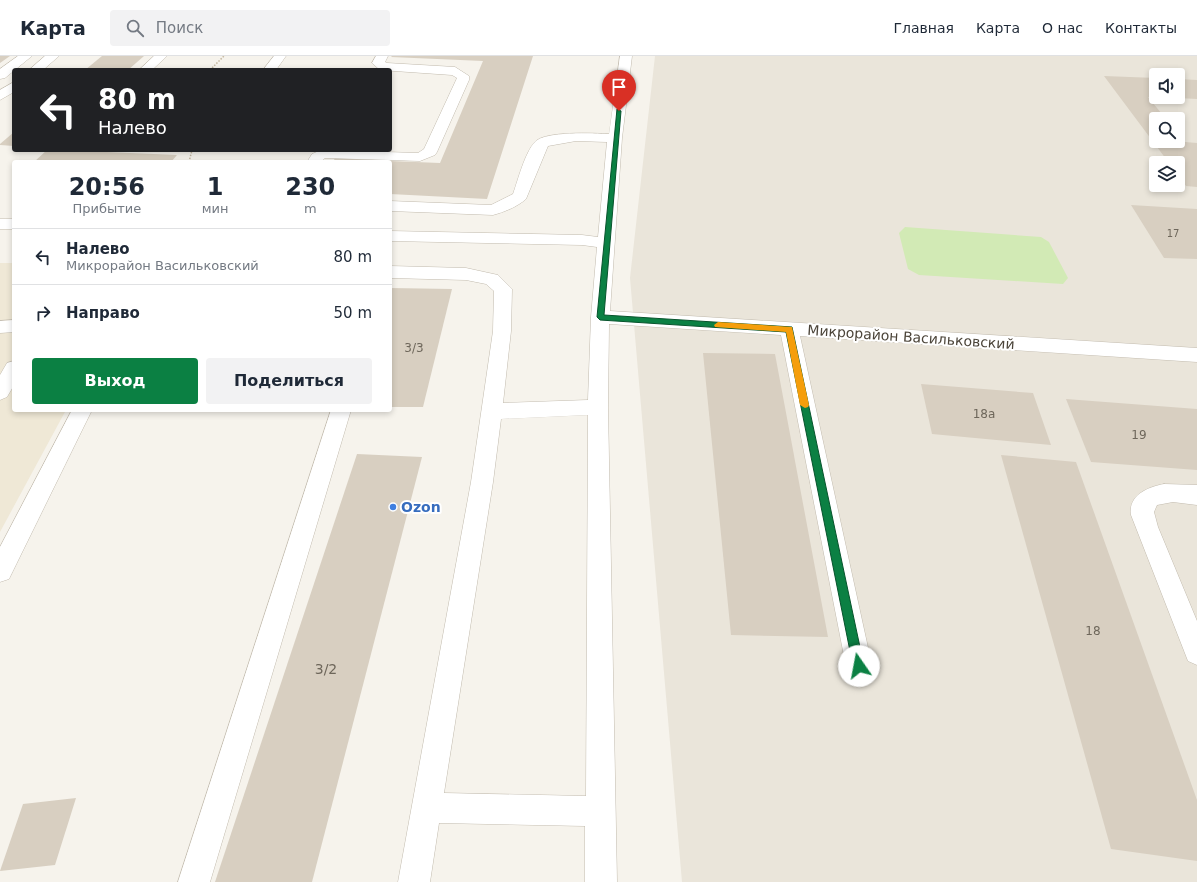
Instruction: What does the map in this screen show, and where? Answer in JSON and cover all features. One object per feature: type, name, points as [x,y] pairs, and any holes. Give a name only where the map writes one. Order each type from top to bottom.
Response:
[{"type":"street","points":[[0,75],[26,56]]},
{"type":"street","points":[[38,68],[53,56]]},
{"type":"street","points":[[147,68],[161,56]]},
{"type":"street","points":[[271,68],[280,56]]},
{"type":"street","points":[[315,160],[317,157],[323,154],[420,157],[430,152],[464,80],[463,76],[455,71],[448,70],[384,67],[378,63],[382,56]]},
{"type":"street","points":[[601,882],[598,407],[600,317],[615,138],[626,56]]},
{"type":"street","points":[[392,206],[493,210],[514,201],[520,196],[539,146],[543,142],[576,136],[615,138]]},
{"type":"street","points":[[0,224],[12,224]]},
{"type":"street","points":[[392,236],[582,240],[607,244]]},
{"type":"street","points":[[392,272],[466,274],[492,279],[503,289],[502,331],[482,482],[414,882]]},
{"type":"street","name":"Микрорайон Васильковский","points":[[600,317],[1197,356]]},
{"type":"street","points":[[0,327],[12,326]]},
{"type":"street","points":[[789,329],[859,666]]},
{"type":"street","points":[[0,392],[12,371]]},
{"type":"street","points":[[492,411],[598,407]]},
{"type":"street","points":[[0,571],[81,412]]},
{"type":"street","points":[[194,882],[340,412]]},
{"type":"street","points":[[1197,495],[1158,493],[1147,500],[1142,512],[1146,527],[1197,652]]},
{"type":"street","points":[[427,808],[601,811]]},
{"type":"path","points":[[212,68],[224,56]]},
{"type":"shaded area","points":[[655,56],[1197,56],[1197,882],[682,882],[630,278]]},
{"type":"shaded area","points":[[0,263],[12,263],[12,412],[65,412],[0,532]]},
{"type":"green space","points":[[905,227],[1041,237],[1049,242],[1068,278],[1063,284],[919,275],[908,269],[899,233]]},
{"type":"building","points":[[0,56],[10,56],[0,63]]},
{"type":"building","points":[[102,56],[144,56],[130,68],[87,68]]},
{"type":"building","points":[[533,56],[487,199],[392,194],[392,161],[440,163],[483,61],[391,57]]},
{"type":"building","points":[[1104,76],[1149,78],[1149,104],[1154,104],[1160,112],[1149,112],[1149,136]]},
{"type":"building","points":[[1185,79],[1197,80],[1197,99],[1185,98]]},
{"type":"building","points":[[12,134],[12,146],[0,144]]},
{"type":"building","points":[[1185,142],[1197,143],[1197,187],[1185,185],[1185,156],[1164,156],[1158,148],[1185,148]]},
{"type":"building","points":[[45,152],[107,152],[177,155],[173,160],[36,160]]},
{"type":"building","points":[[335,158],[370,160],[334,160]]},
{"type":"building","points":[[1131,205],[1197,209],[1197,259],[1164,258]]},
{"type":"building","points":[[392,288],[452,289],[423,407],[392,407]]},
{"type":"building","points":[[703,353],[775,354],[828,637],[731,635]]},
{"type":"building","points":[[921,384],[1033,393],[1051,445],[932,434]]},
{"type":"building","points":[[1066,399],[1197,409],[1197,470],[1091,462]]},
{"type":"building","points":[[357,454],[422,457],[312,882],[215,882]]},
{"type":"building","points":[[1001,455],[1076,462],[1197,800],[1197,861],[1111,849]]},
{"type":"building","points":[[76,798],[55,865],[0,871],[23,804]]},
{"type":"slow traffic","points":[[718,325],[789,329],[805,405]]},
{"type":"place","name":"Ozon","points":[[393,507]]},
{"type":"route","points":[[619,111],[615,138],[600,317],[789,329],[859,666]]}]
